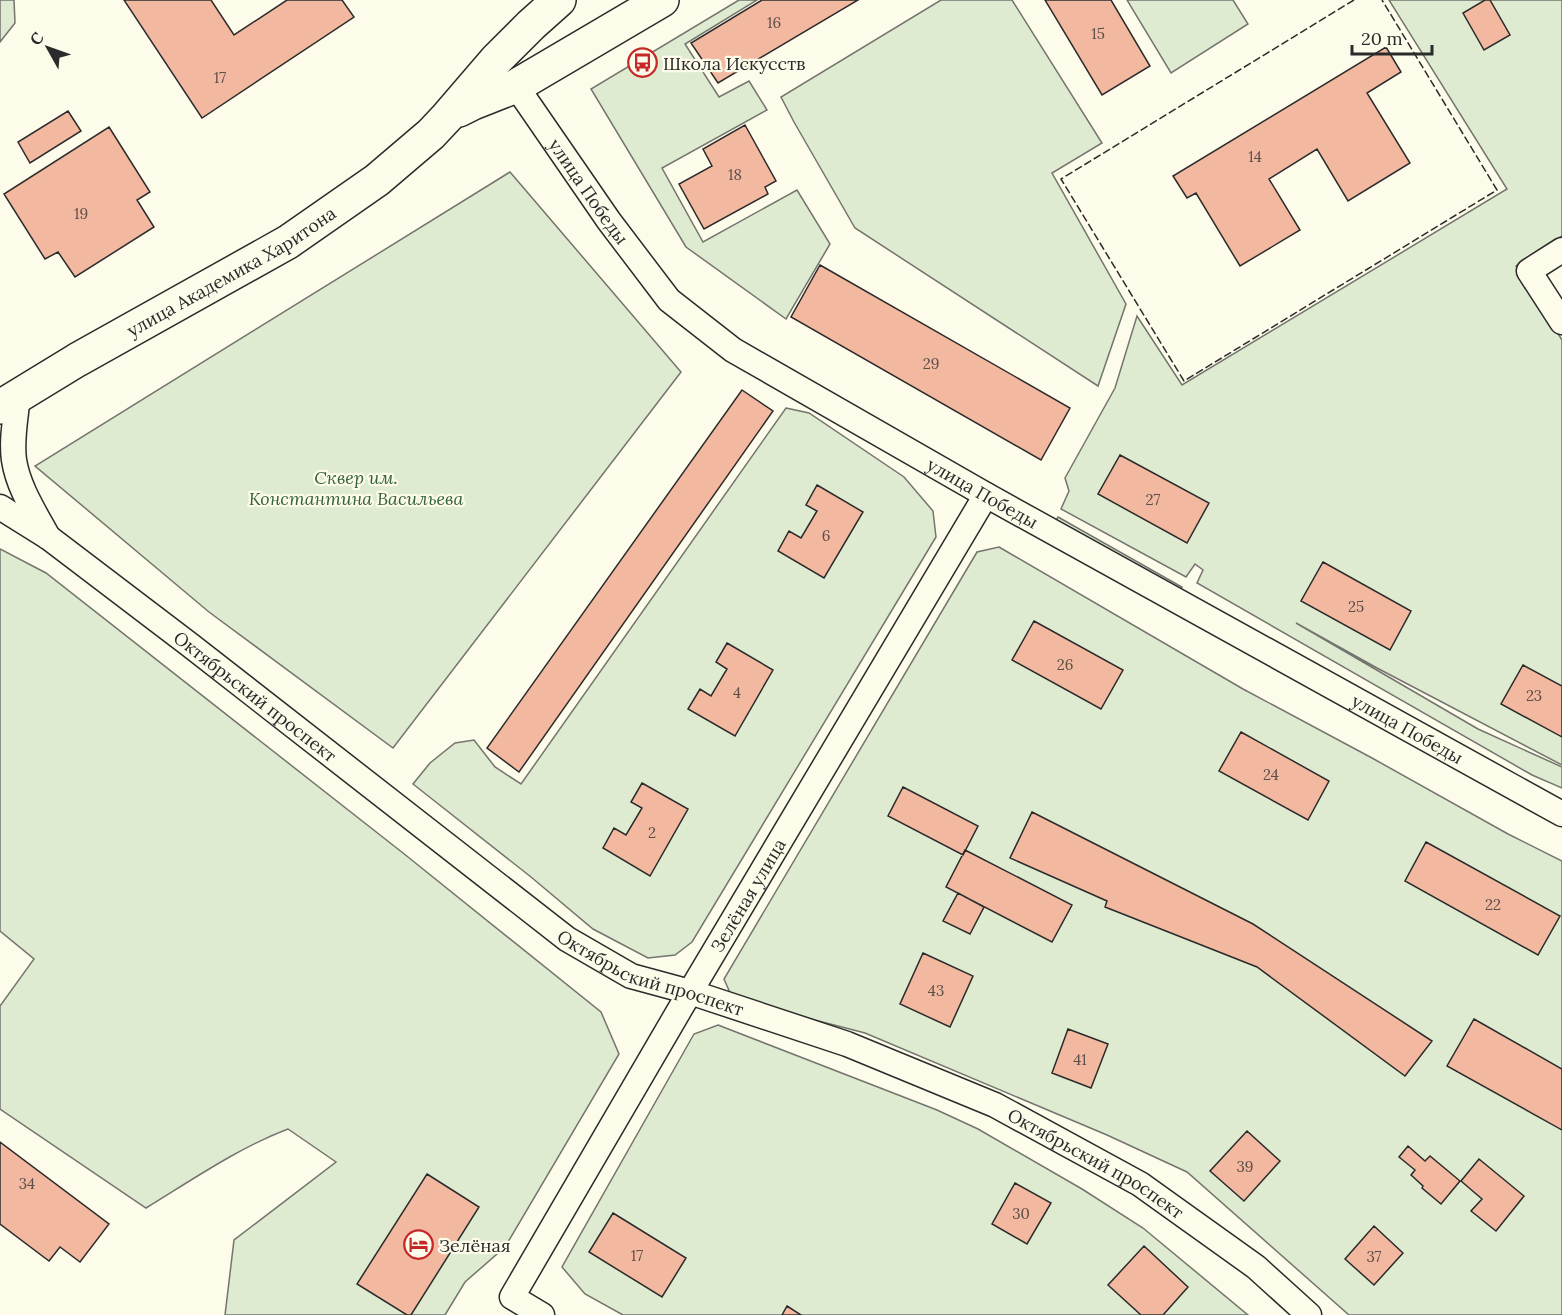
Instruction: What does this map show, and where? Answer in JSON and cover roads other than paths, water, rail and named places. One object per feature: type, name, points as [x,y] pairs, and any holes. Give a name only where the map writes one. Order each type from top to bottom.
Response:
[{"type":"main road","name":"улица Академика Харитона","points":[[5,403],[288,242],[376,180],[430,134],[496,60],[560,0]]},
{"type":"main road","name":"улица Академика Харитона","points":[[447,117],[473,103],[516,86],[662,0]]},
{"type":"main road","name":"улица Победы","points":[[496,60],[516,86]]},
{"type":"street","name":"улица Победы","points":[[516,86],[609,221],[669,300],[733,350],[986,495],[1562,814]]},
{"type":"street","points":[[1562,250],[1529,271],[1562,322]]},
{"type":"street","name":"Октябрьский проспект","points":[[5,403],[14,438],[14,461],[22,487],[48,537]]},
{"type":"street","name":"Октябрьский проспект","points":[[0,489],[24,509],[48,537]]},
{"type":"street","name":"Зелёная улица","points":[[542,1315],[512,1297],[690,992],[986,495]]},
{"type":"street","name":"Октябрьский проспект","points":[[0,507],[48,537],[190,645],[567,939],[631,976],[690,992],[847,1044],[995,1105],[1140,1184],[1256,1267],[1308,1315]]},
{"type":"place","name":"Школа Искусств","points":[[642,63]]},
{"type":"place","name":"Зелёная","points":[[418,1245]]},
{"type":"park label","name":"Сквер им. Константина Васильева","points":[[356,487]]}]
